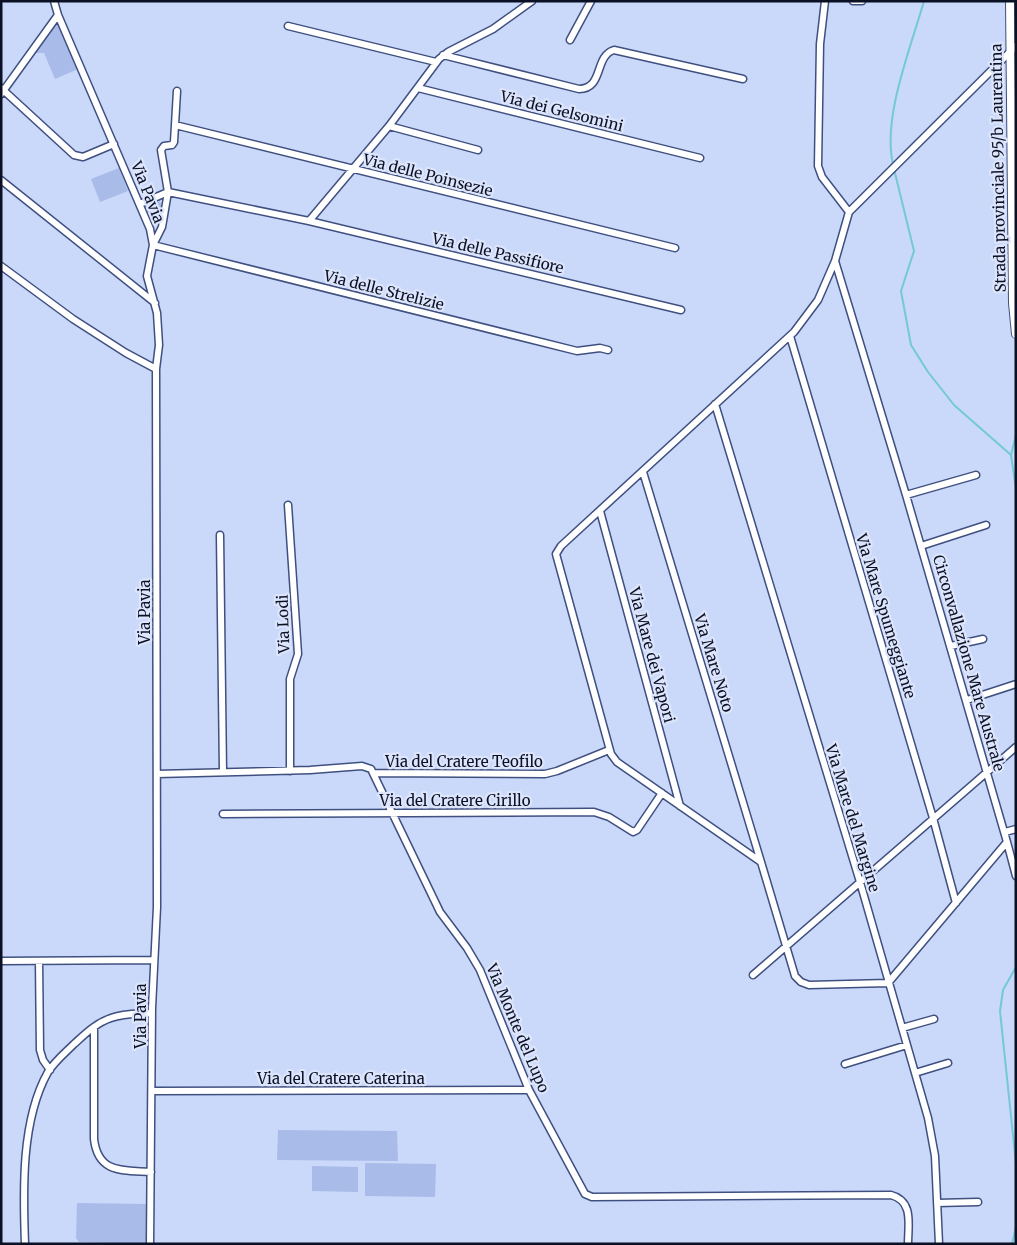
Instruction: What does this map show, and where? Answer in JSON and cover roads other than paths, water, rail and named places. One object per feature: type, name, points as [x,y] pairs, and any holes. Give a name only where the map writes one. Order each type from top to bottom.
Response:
[{"type":"main road","name":"Strada provinciale 95/b Laurentina","points":[[1010,1],[1013,48],[1013,303],[1016,334]]},
{"type":"street","name":"Via Pavia","points":[[54,1],[58,16],[140,204],[153,246],[147,276],[156,303],[159,341],[156,370],[157,907],[153,960],[150,1244]]},
{"type":"street","points":[[309,221],[353,170],[443,55],[494,29],[532,1]]},
{"type":"street","points":[[570,40],[591,1]]},
{"type":"street","points":[[825,1],[820,44],[818,166],[822,177],[849,212]]},
{"type":"street","points":[[853,1],[862,1]]},
{"type":"street","points":[[58,16],[2,91],[72,154],[83,156],[114,144]]},
{"type":"street","points":[[288,26],[436,62]]},
{"type":"street","points":[[1007,842],[888,983],[805,984],[796,978],[761,862],[616,760],[609,750],[556,556],[561,546],[790,336],[816,304],[835,261],[849,212],[1013,48]]},
{"type":"street","points":[[443,55],[579,90],[586,89],[594,83],[603,58],[614,50],[743,79]]},
{"type":"street","name":"Via dei Gelsomini","points":[[418,88],[700,158]]},
{"type":"street","points":[[153,246],[161,229],[168,192],[162,150],[164,146],[174,143],[177,91]]},
{"type":"street","name":"Via delle Poinsezie","points":[[175,125],[674,248]]},
{"type":"street","points":[[388,126],[478,150]]},
{"type":"street","points":[[1,180],[156,303]]},
{"type":"street","points":[[140,204],[168,192]]},
{"type":"street","name":"Via delle Passifiore","points":[[168,192],[309,221],[681,310]]},
{"type":"street","name":"Via delle Strelizie","points":[[153,246],[577,351],[600,348],[608,350]]},
{"type":"street","name":"Circonvallazione Mare Australe","points":[[835,261],[988,771],[1016,876]]},
{"type":"street","points":[[1,266],[74,319],[156,370]]},
{"type":"street","name":"Via Mare Spumeggiante","points":[[790,336],[933,818],[956,903]]},
{"type":"street","name":"Via Mare del Margine","points":[[715,404],[860,882],[915,1073],[932,1139],[939,1244]]},
{"type":"street","name":"Via Mare Noto","points":[[642,472],[761,862]]},
{"type":"street","points":[[906,494],[976,475]]},
{"type":"street","name":"Via Lodi","points":[[288,505],[298,654],[290,680],[290,771]]},
{"type":"street","name":"Via Mare dei Vapori","points":[[600,511],[680,806]]},
{"type":"street","points":[[921,546],[986,525]]},
{"type":"street","points":[[220,535],[223,772]]},
{"type":"street","points":[[951,646],[983,639]]},
{"type":"street","points":[[966,700],[1016,684]]},
{"type":"street","points":[[753,975],[1016,747]]},
{"type":"street","name":"Via del Cratere Teofilo","points":[[374,773],[547,774],[609,750]]},
{"type":"street","points":[[157,774],[290,771],[364,766],[369,767],[374,773]]},
{"type":"street","name":"Via Monte del Lupo","points":[[374,773],[440,912],[467,948],[480,970],[529,1090],[585,1194],[592,1197],[891,1195],[902,1200],[907,1208],[908,1244]]},
{"type":"street","name":"Via del Cratere Cirillo","points":[[223,814],[594,812],[609,817],[633,832],[637,830],[662,793]]},
{"type":"street","points":[[1005,832],[1016,829]]},
{"type":"street","points":[[1,961],[153,960]]},
{"type":"street","points":[[39,961],[40,1050],[43,1060],[50,1070]]},
{"type":"street","points":[[25,1244],[23,1193],[25,1162],[35,1108],[50,1070],[94,1027],[114,1017],[152,1013]]},
{"type":"street","points":[[902,1028],[934,1019]]},
{"type":"street","points":[[94,1027],[94,1139],[96,1151],[102,1161],[112,1168],[151,1172]]},
{"type":"street","points":[[845,1064],[907,1045]]},
{"type":"street","points":[[915,1073],[948,1063]]},
{"type":"street","name":"Via del Cratere Caterina","points":[[152,1091],[529,1090]]},
{"type":"street","points":[[937,1203],[978,1202]]},
{"type":"waterway","points":[[893,164],[891,126],[895,104],[924,1]]},
{"type":"waterway","points":[[894,169],[914,251],[901,291],[911,345],[928,372],[954,405],[1011,455],[1016,489]]},
{"type":"waterway","points":[[1011,455],[1016,435]]},
{"type":"waterway","points":[[1016,967],[1003,990],[1000,1011],[1016,1164]]},
{"type":"waterway","points":[[1012,1244],[1016,1227]]}]
